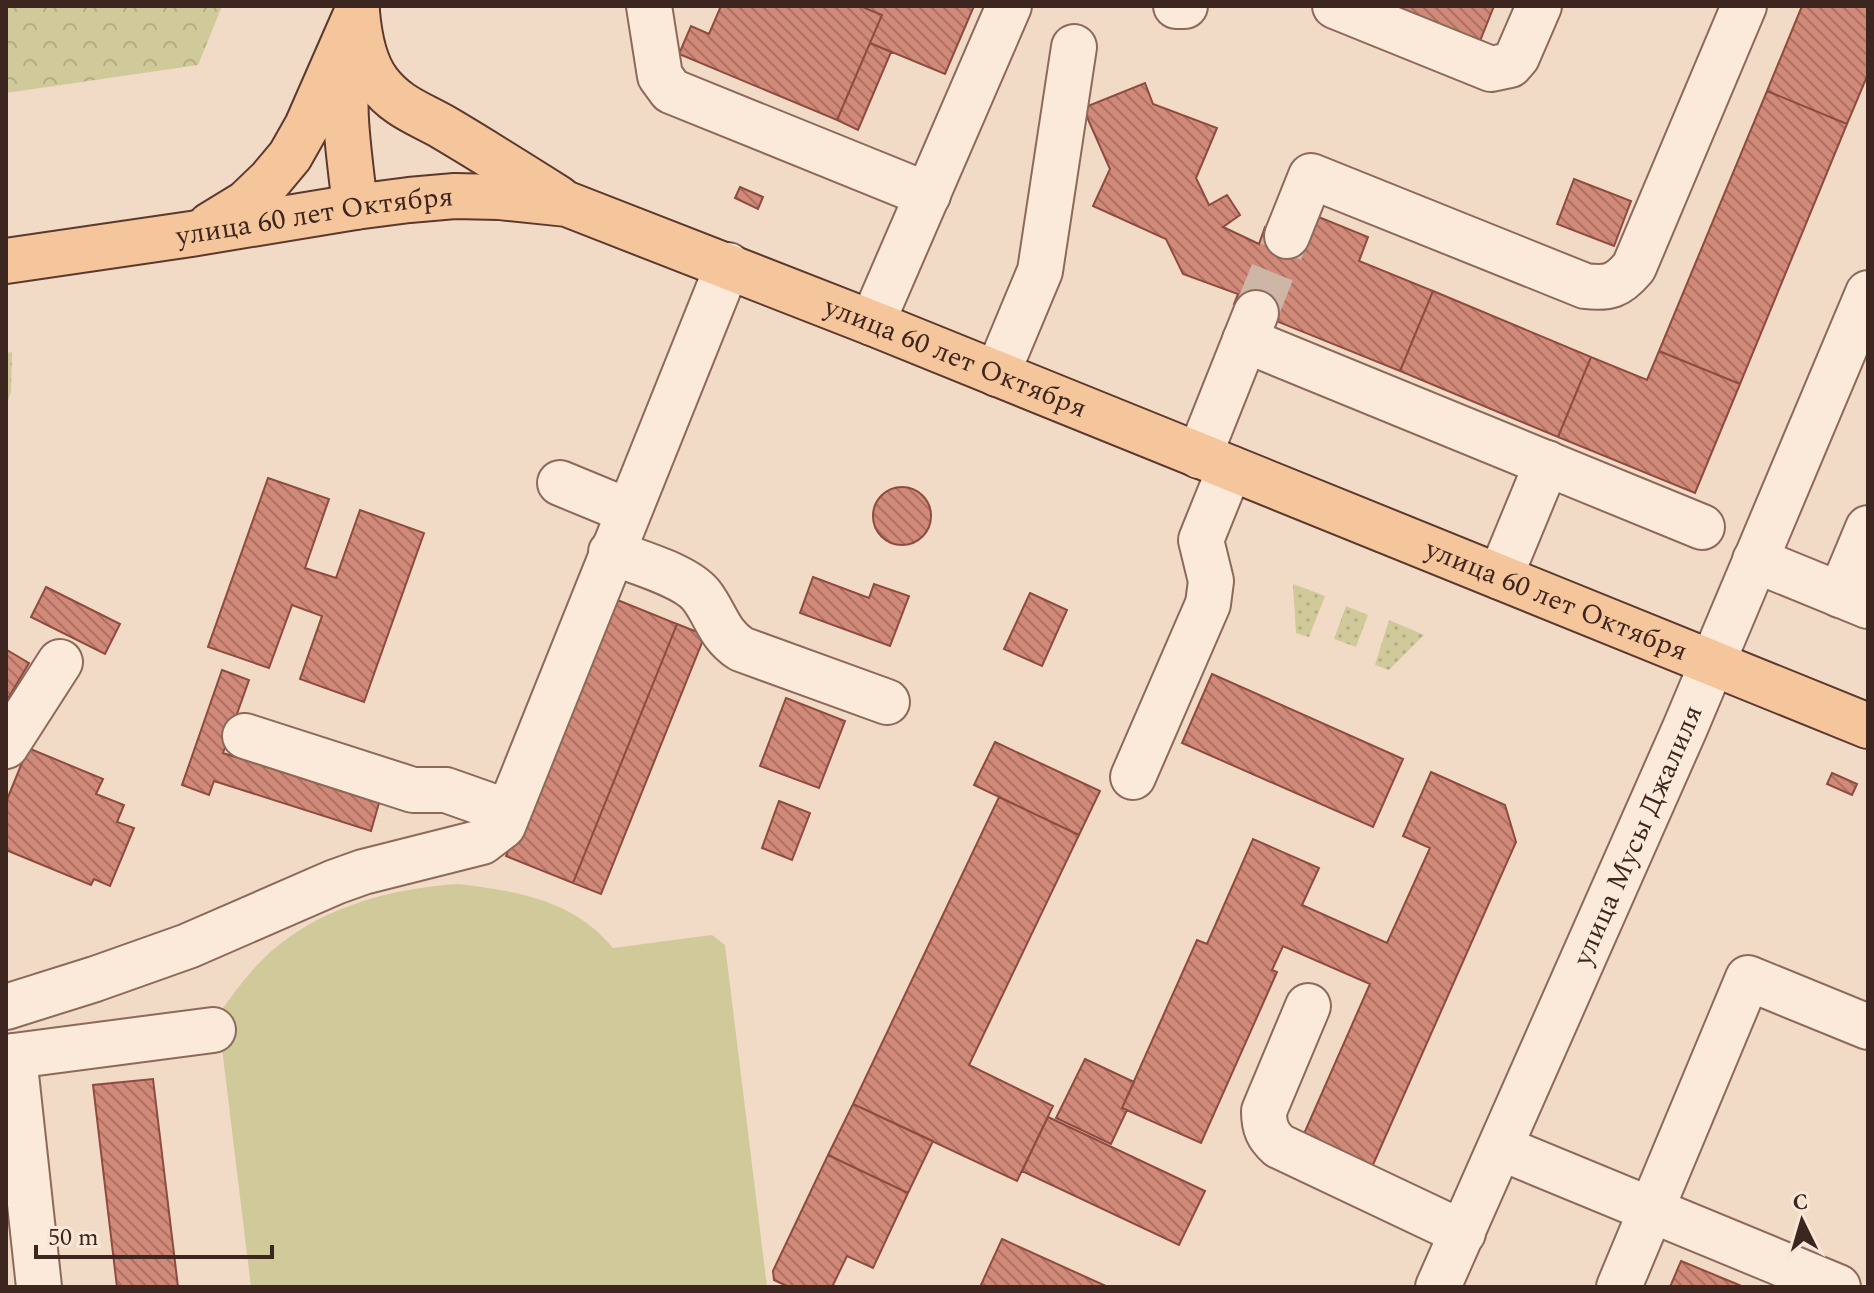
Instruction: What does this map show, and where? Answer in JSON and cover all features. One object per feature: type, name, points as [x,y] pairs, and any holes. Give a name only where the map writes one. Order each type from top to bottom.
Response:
[{"type":"main road","points":[[358,9],[363,51],[376,79],[399,104],[441,126],[567,204]]},
{"type":"main road","points":[[355,207],[345,97],[358,9]]},
{"type":"main road","points":[[191,234],[219,221],[246,203],[290,156],[307,126],[358,9]]},
{"type":"main road","name":"улица 60 лет Октября","points":[[6,261],[355,207],[455,196],[567,204],[728,265],[1868,726]]},
{"type":"street","points":[[649,6],[660,76],[671,91],[928,195]]},
{"type":"street","points":[[872,323],[1009,6]]},
{"type":"street","points":[[1176,6],[1185,6]]},
{"type":"street","points":[[1335,6],[1491,69],[1510,65],[1517,57],[1539,6]]},
{"type":"street","points":[[1287,236],[1311,176],[1585,286],[1603,288],[1622,281],[1634,267],[1744,6]]},
{"type":"street","points":[[997,374],[1040,271],[1074,47]]},
{"type":"street","points":[[6,1007],[188,946],[363,872],[482,842],[503,826],[728,265]]},
{"type":"street","name":"улица Мусы Джалиля","points":[[1438,1287],[1712,664],[1868,293]]},
{"type":"street","points":[[1133,777],[1208,604],[1211,581],[1201,540],[1214,462],[1250,327],[1547,463],[1702,527]]},
{"type":"street","points":[[1500,577],[1547,463]]},
{"type":"street","points":[[560,483],[628,511]]},
{"type":"street","points":[[1755,560],[1854,600],[1868,528]]},
{"type":"street","points":[[611,552],[686,582],[700,594],[729,641],[741,649],[887,702]]},
{"type":"street","points":[[6,746],[60,662]]},
{"type":"street","points":[[245,736],[413,790],[446,790],[508,812]]},
{"type":"street","points":[[1619,1287],[1748,978],[1868,1027]]},
{"type":"street","points":[[1308,1006],[1264,1111],[1264,1124],[1269,1137],[1279,1146],[1463,1233]]},
{"type":"street","points":[[39,1287],[10,1056],[213,1030]]},
{"type":"street","points":[[1501,1148],[1838,1287]]},
{"type":"green space","points":[[6,6],[222,6],[198,65],[6,93]]},
{"type":"green space","points":[[12,352],[11,391],[6,408],[6,353]]},
{"type":"green space","points":[[1293,584],[1325,596],[1309,637],[1296,633]]},
{"type":"green space","points":[[1346,606],[1368,615],[1356,647],[1334,639]]},
{"type":"green space","points":[[1389,620],[1424,635],[1389,670],[1375,665]]},
{"type":"green space","points":[[458,884],[502,890],[543,901],[581,919],[613,948],[712,935],[725,945],[767,1287],[251,1287],[218,1015],[261,961],[281,943],[327,915],[378,897]]},
{"type":"building","points":[[721,6],[860,6],[882,15],[837,120],[679,54],[691,26],[709,34]]},
{"type":"building","points":[[860,6],[974,6],[945,74],[870,43],[882,15]]},
{"type":"building","points":[[1393,6],[1494,6],[1480,41]]},
{"type":"building","points":[[1802,6],[1868,6],[1868,74],[1847,124],[1767,91]]},
{"type":"building","points":[[870,43],[891,52],[858,130],[837,120]]},
{"type":"building","points":[[1145,83],[1153,104],[1217,128],[1196,178],[1209,205],[1227,195],[1240,215],[1223,227],[1259,244],[1265,227],[1298,240],[1309,213],[1368,237],[1359,261],[1433,291],[1400,371],[1234,304],[1238,294],[1183,274],[1166,239],[1093,206],[1110,169],[1083,108]]},
{"type":"building","points":[[1767,91],[1847,124],[1740,384],[1659,351]]},
{"type":"building","points":[[1574,179],[1631,201],[1614,246],[1557,224]]},
{"type":"building","points":[[740,187],[763,197],[758,209],[735,198]]},
{"type":"building","points":[[1433,291],[1591,357],[1558,437],[1400,371]]},
{"type":"building","points":[[1659,351],[1740,384],[1695,493],[1558,437],[1591,357],[1647,380]]},
{"type":"building","points":[[268,478],[329,499],[305,568],[336,578],[360,510],[424,533],[364,702],[300,679],[322,616],[292,605],[269,668],[208,647]]},
{"type":"building","points":[[902,487],[923,495],[931,516],[923,537],[902,545],[881,537],[873,516],[881,495]]},
{"type":"building","points":[[813,577],[869,598],[874,584],[909,596],[890,646],[800,613]]},
{"type":"building","points":[[46,587],[120,624],[105,654],[31,617]]},
{"type":"building","points":[[1030,593],[1067,610],[1042,666],[1004,649]]},
{"type":"building","points":[[610,597],[677,624],[573,883],[506,856]]},
{"type":"building","points":[[677,624],[705,635],[601,894],[573,883]]},
{"type":"building","points":[[7,650],[29,663],[6,702],[6,653]]},
{"type":"building","points":[[222,670],[249,680],[223,753],[379,803],[371,831],[214,781],[209,795],[182,785]]},
{"type":"building","points":[[1212,674],[1403,759],[1373,827],[1182,743]]},
{"type":"building","points":[[786,698],[845,721],[819,788],[760,766]]},
{"type":"building","points":[[995,742],[1100,791],[1079,835],[974,785]]},
{"type":"building","points":[[28,748],[103,779],[96,794],[124,805],[117,822],[134,828],[110,886],[94,879],[91,885],[6,850],[6,802]]},
{"type":"building","points":[[1431,772],[1505,805],[1516,842],[1372,1167],[1303,1136],[1370,984],[1283,946],[1272,970],[1277,972],[1201,1143],[1122,1108],[1197,940],[1207,944],[1253,839],[1319,868],[1302,905],[1387,943],[1430,848],[1403,836]]},
{"type":"building","points":[[1832,773],[1857,784],[1852,795],[1827,784]]},
{"type":"building","points":[[999,797],[1079,835],[969,1065],[1053,1106],[1017,1181],[853,1104]]},
{"type":"building","points":[[779,801],[810,813],[792,860],[762,848]]},
{"type":"building","points":[[1085,1059],[1134,1082],[1122,1108],[1127,1110],[1111,1144],[1056,1118]]},
{"type":"building","points":[[153,1079],[178,1287],[117,1287],[93,1085]]},
{"type":"building","points":[[853,1104],[933,1141],[908,1193],[828,1155]]},
{"type":"building","points":[[1048,1117],[1205,1191],[1179,1245],[1022,1171]]},
{"type":"building","points":[[828,1155],[908,1193],[873,1268],[847,1256],[832,1287],[789,1287],[774,1280],[773,1271]]},
{"type":"building","points":[[1002,1239],[1108,1287],[980,1287]]},
{"type":"building","points":[[1681,1261],[1744,1287],[1670,1287]]},
{"type":"tunnel","points":[[1256,313],[1287,236]]}]
